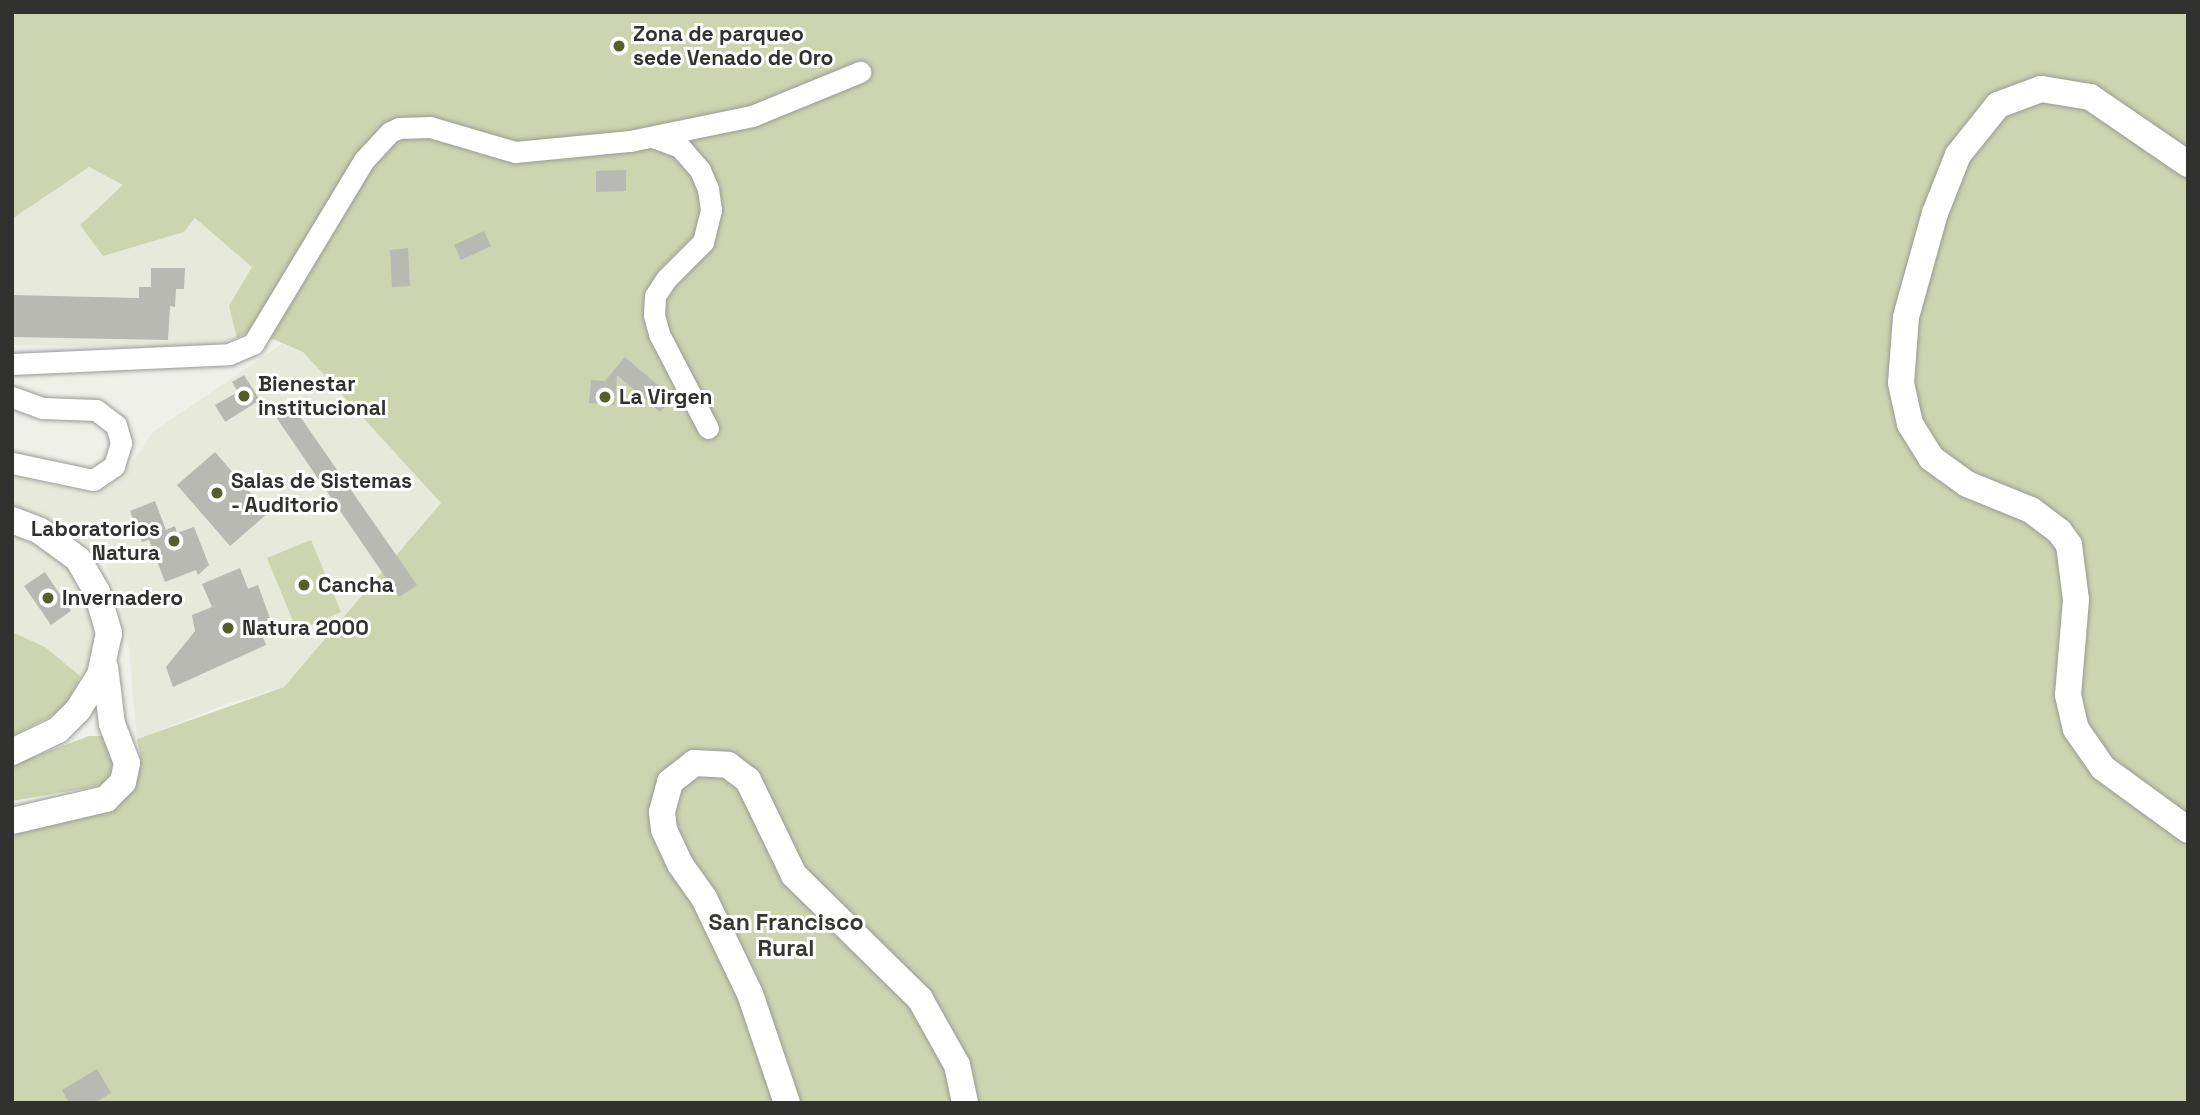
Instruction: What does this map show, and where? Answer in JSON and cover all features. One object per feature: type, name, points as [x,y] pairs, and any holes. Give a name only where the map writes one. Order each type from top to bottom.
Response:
[{"type":"main road","points":[[2188,164],[2090,97],[2041,89],[1998,105],[1958,155],[1935,213],[1906,317],[1901,383],[1910,424],[1931,458],[1967,484],[2031,510],[2059,531],[2069,545],[2077,600],[2068,695],[2076,729],[2103,768],[2188,830]]},
{"type":"main road","points":[[12,520],[68,549],[88,573],[110,633],[105,662],[87,699],[66,723]]},
{"type":"main road","points":[[12,821],[106,799],[118,790],[127,763],[112,724],[105,662]]},
{"type":"main road","points":[[12,752],[66,723],[93,718],[112,724]]},
{"type":"main road","points":[[787,1103],[750,994],[705,898],[680,864],[664,829],[662,812],[670,782],[694,763],[728,765],[748,780],[794,875],[920,999],[957,1065],[965,1103]]},
{"type":"street","points":[[12,364],[229,354],[253,344],[261,336],[373,147],[399,128],[430,127],[515,152],[655,138],[752,116],[860,72]]},
{"type":"street","points":[[655,138],[680,147],[700,170],[708,189],[711,210],[703,242],[666,279],[655,296],[654,315],[659,334],[708,428]]},
{"type":"street","points":[[12,397],[42,408],[96,410],[116,425],[121,443],[114,466],[93,480],[80,481],[12,463]]},
{"type":"shaded area","points":[[335,133],[229,306],[237,338],[202,348],[12,345],[12,219],[89,167],[124,185],[201,208]]},
{"type":"shaded area","points":[[282,344],[303,351],[464,527],[330,673],[227,704],[137,739],[129,649],[120,602],[102,556],[60,525],[12,506],[12,475],[93,495],[120,480],[154,431]]},
{"type":"shaded area","points":[[12,535],[48,551],[62,564],[82,585],[99,620],[95,650],[78,694],[12,683]]},
{"type":"green space","points":[[12,12],[2188,12],[2188,1103],[12,1103],[12,833],[135,782],[140,755],[137,739],[284,687],[441,503],[303,352],[252,330],[237,338],[229,306],[252,267],[195,218],[184,232],[103,256],[80,225],[123,185],[89,167],[12,219]]},
{"type":"green space","name":"Cancha","points":[[311,540],[341,612],[297,631],[267,558]]},
{"type":"green space","points":[[12,632],[45,647],[80,676],[65,709],[12,736]]},
{"type":"green space","points":[[89,736],[102,736],[116,748],[112,778],[100,786],[12,801],[12,765]]},
{"type":"building","points":[[626,170],[626,191],[596,192],[596,171]]},
{"type":"building","points":[[484,231],[491,246],[461,260],[454,245]]},
{"type":"building","points":[[408,248],[410,286],[392,287],[390,250]]},
{"type":"building","points":[[151,268],[185,268],[184,289],[176,289],[175,307],[170,306],[168,340],[12,337],[12,295],[139,298],[139,287],[151,287]]},
{"type":"building","points":[[625,357],[673,398],[660,412],[617,375],[615,405],[589,403],[591,380],[605,381]]},
{"type":"building","name":"Bienestar institucional","points":[[244,375],[260,400],[225,422],[215,405],[238,392],[232,382]]},
{"type":"building","points":[[292,405],[417,585],[399,597],[276,417]]},
{"type":"building","name":"Salas de Sistemas - Auditorio","points":[[215,452],[268,513],[230,546],[177,485]]},
{"type":"building","name":"Laboratorios Natura","points":[[155,501],[166,530],[175,526],[177,533],[194,527],[209,565],[198,575],[196,570],[165,582],[149,540],[142,542],[130,511]]},
{"type":"building","name":"Natura 2000","points":[[240,568],[248,589],[258,585],[272,624],[260,629],[266,645],[173,687],[166,667],[195,631],[192,615],[212,607],[202,584]]},
{"type":"building","name":"Invernadero","points":[[45,572],[71,611],[51,625],[24,586]]},
{"type":"building","points":[[97,1069],[111,1093],[95,1103],[69,1103],[62,1090]]},
{"type":"place","name":"Zona de parqueo sede Venado de Oro","points":[[619,46]]},
{"type":"place","name":"Bienestar institucional","points":[[244,396]]},
{"type":"place","name":"La Virgen","points":[[605,397]]},
{"type":"place","name":"Salas de Sistemas - Auditorio","points":[[217,493]]},
{"type":"place","name":"Laboratorios Natura","points":[[174,541]]},
{"type":"place","name":"Cancha","points":[[304,585]]},
{"type":"place","name":"Invernadero","points":[[48,598]]},
{"type":"place","name":"Natura 2000","points":[[228,628]]},
{"type":"district","name":"San Francisco Rural","points":[[786,935]]}]
